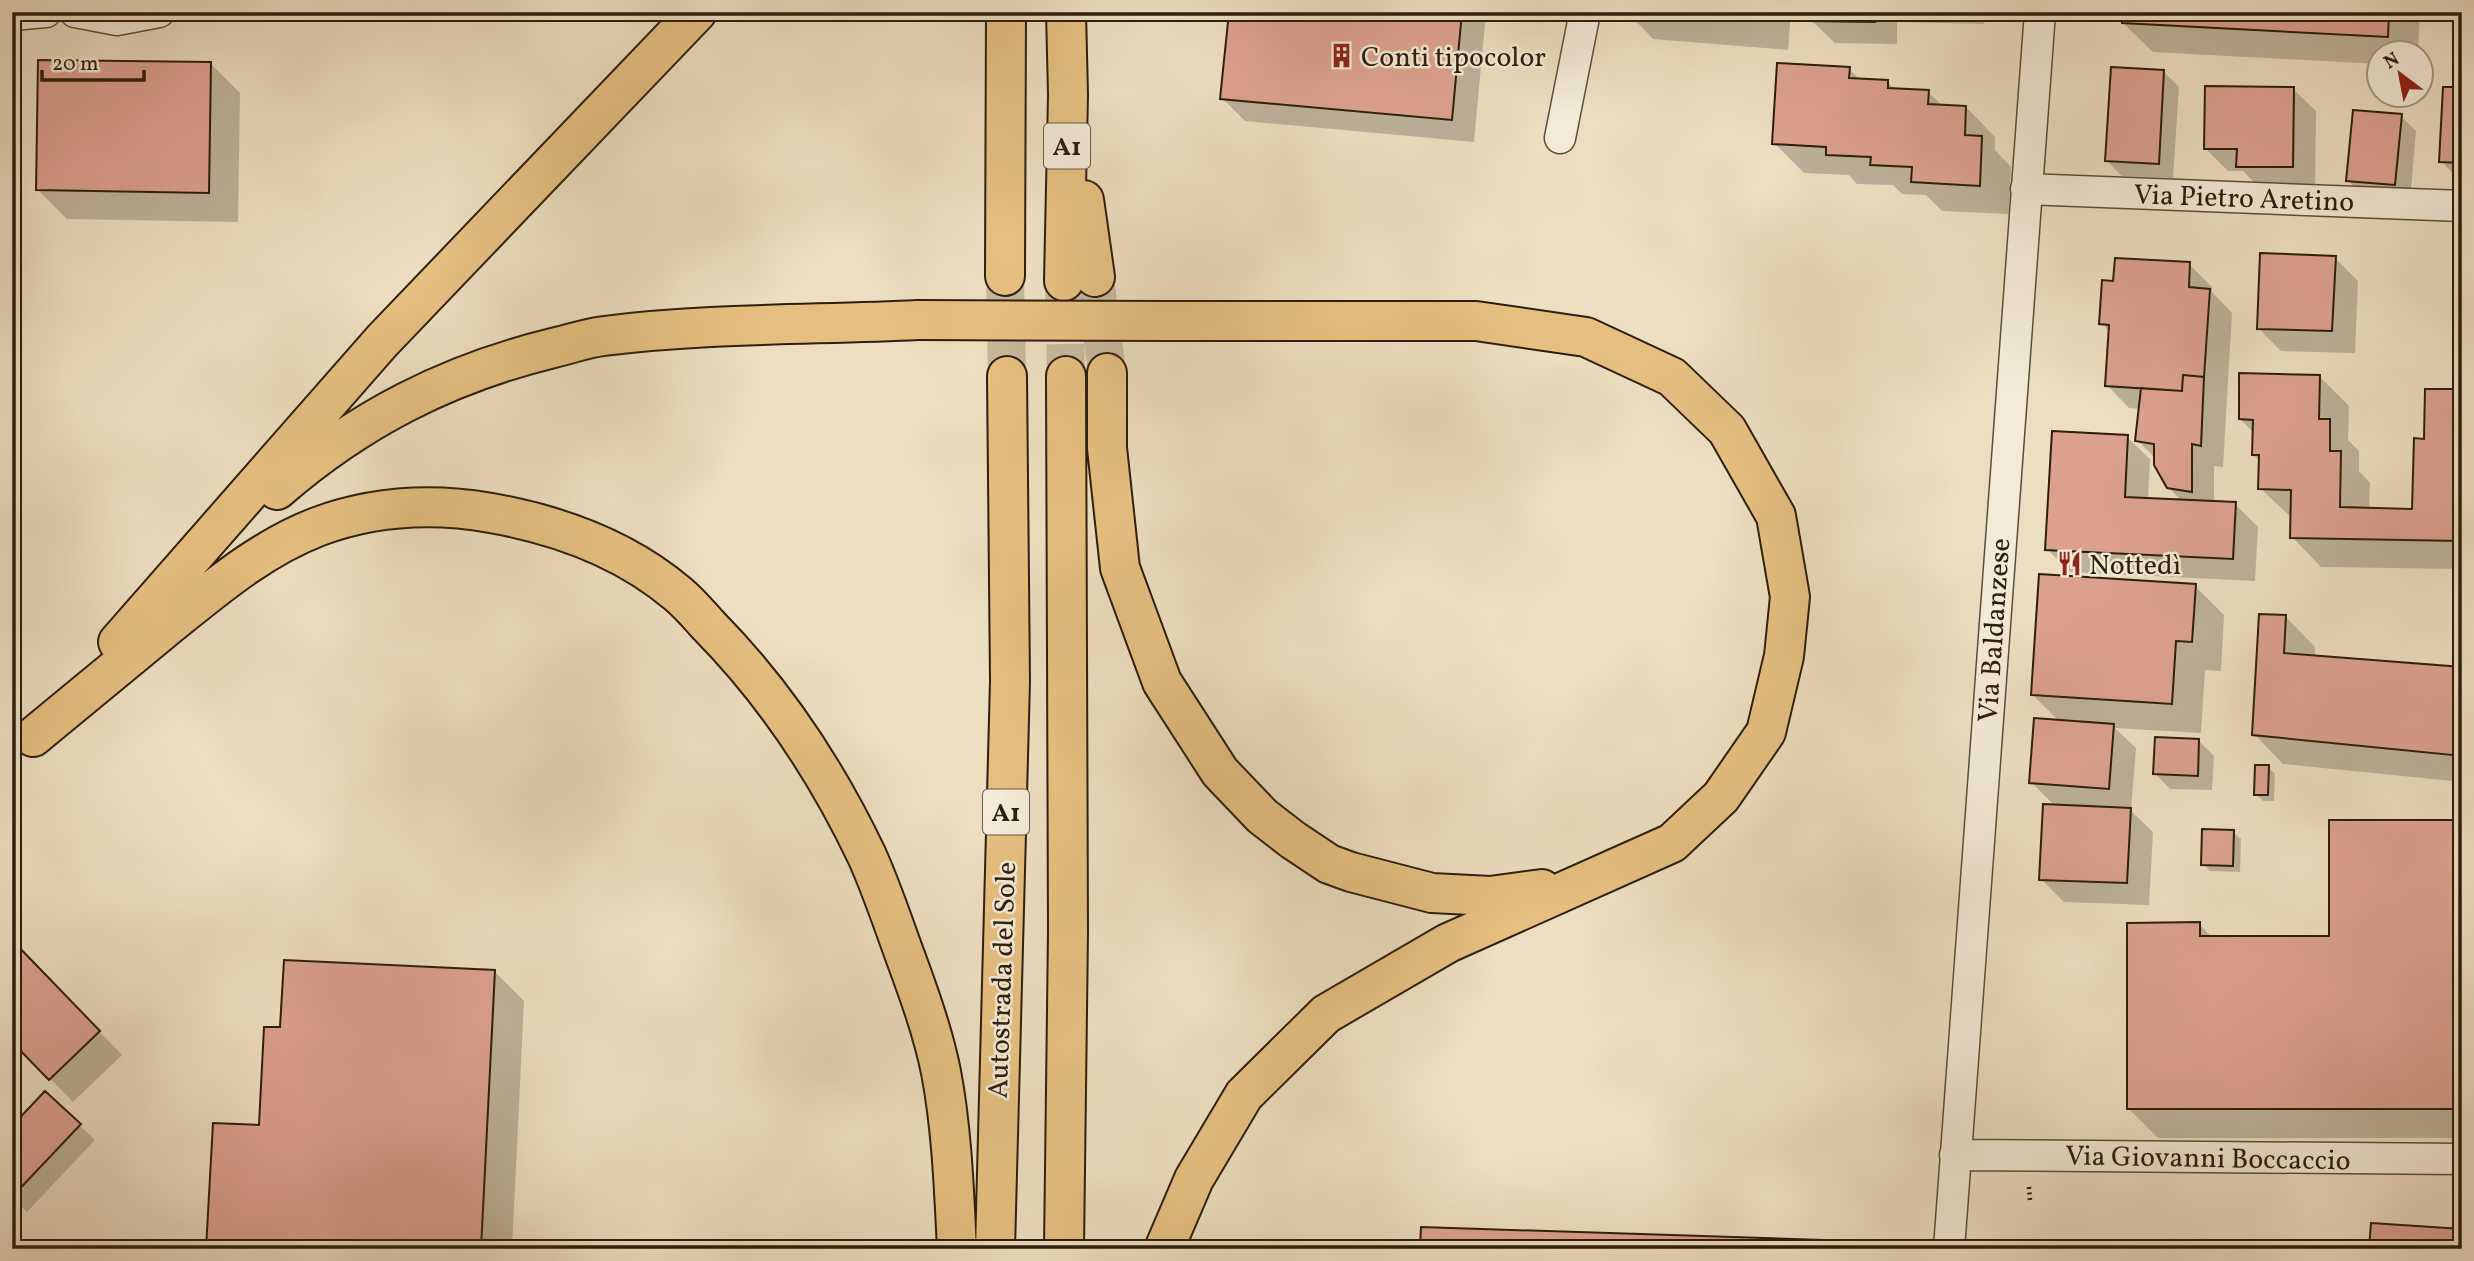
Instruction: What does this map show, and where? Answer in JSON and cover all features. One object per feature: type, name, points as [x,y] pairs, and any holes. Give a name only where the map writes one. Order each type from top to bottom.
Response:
[{"type":"highway","points":[[22,747],[173,582],[382,341],[697,12]]},
{"type":"highway","name":"A1","points":[[1005,276],[1006,12]]},
{"type":"highway","name":"A1","points":[[1066,12],[1068,95],[1080,279]]},
{"type":"highway","points":[[173,582],[308,464],[354,431],[408,399],[509,359],[602,336],[696,329],[918,320],[1476,321],[1586,338],[1672,377],[1727,430],[1776,516],[1790,597],[1784,656],[1766,732],[1721,797],[1672,843],[1448,943],[1326,1014],[1244,1095],[1194,1179],[1164,1249]]},
{"type":"highway","points":[[1107,373],[1107,448],[1120,568],[1162,682],[1220,772],[1262,816],[1293,840],[1329,864],[1351,872],[1432,893],[1490,895],[1582,884]]},
{"type":"highway","name":"Autostrada del Sole","points":[[995,1249],[1010,681],[1007,376]]},
{"type":"highway","name":"A1","points":[[1064,1249],[1068,931],[1066,376]]},
{"type":"highway","points":[[22,747],[236,570],[286,541],[319,526],[367,512],[415,506],[461,508],[516,517],[596,542],[632,562],[678,594],[739,656],[788,719],[829,784],[868,859],[921,998],[941,1071],[951,1149],[957,1249]]},
{"type":"street","points":[[12,15],[46,12]]},
{"type":"street","points":[[75,12],[117,20],[159,12]]},
{"type":"street","points":[[1560,138],[1585,12]]},
{"type":"street","name":"Via Baldanzese","points":[[1949,1249],[2040,12]]},
{"type":"street","name":"Via Pietro Aretino","points":[[2026,189],[2462,206]]},
{"type":"street","name":"Via Giovanni Boccaccio","points":[[1955,1155],[2462,1159]]},
{"type":"building","name":"Conti tipocolor","points":[[1229,12],[1462,12],[1452,120],[1220,99]]},
{"type":"building","points":[[1649,12],[1760,12],[1759,21]]},
{"type":"building","points":[[1811,12],[1875,12],[1875,22],[1810,21]]},
{"type":"building","points":[[2122,12],[2389,12],[2388,37],[2122,23]]},
{"type":"building","points":[[38,60],[211,62],[209,193],[36,190]]},
{"type":"building","points":[[1777,63],[1850,67],[1849,78],[1888,80],[1888,88],[1929,90],[1928,104],[1966,106],[1965,135],[1982,136],[1980,186],[1911,182],[1912,167],[1870,165],[1871,157],[1826,155],[1826,147],[1772,144]]},
{"type":"building","points":[[2111,67],[2164,70],[2159,164],[2105,161]]},
{"type":"building","points":[[2205,86],[2294,87],[2293,167],[2236,167],[2237,149],[2204,149]]},
{"type":"building","points":[[2443,87],[2462,87],[2462,163],[2439,162]]},
{"type":"building","points":[[2353,110],[2402,114],[2395,185],[2346,181]]},
{"type":"building","points":[[2260,253],[2336,256],[2332,331],[2257,329]]},
{"type":"building","points":[[2115,258],[2190,262],[2189,287],[2210,289],[2204,377],[2183,375],[2182,391],[2105,386],[2109,325],[2099,324],[2102,280],[2113,281]]},
{"type":"building","points":[[2239,373],[2320,375],[2319,419],[2330,419],[2330,451],[2341,451],[2340,507],[2412,509],[2414,438],[2424,439],[2425,389],[2462,389],[2462,541],[2290,538],[2291,490],[2258,489],[2259,455],[2252,455],[2253,420],[2239,419]]},
{"type":"building","points":[[2183,375],[2204,377],[2201,446],[2192,444],[2192,492],[2167,488],[2154,465],[2154,444],[2135,441],[2141,388],[2182,391]]},
{"type":"building","points":[[2052,431],[2128,435],[2125,497],[2236,502],[2233,559],[2045,550]]},
{"type":"building","points":[[2039,574],[2196,584],[2192,642],[2176,641],[2172,704],[2031,695]]},
{"type":"building","points":[[2259,614],[2286,615],[2284,653],[2462,667],[2462,756],[2252,735]]},
{"type":"building","points":[[2034,718],[2114,724],[2109,789],[2029,783]]},
{"type":"building","points":[[2155,737],[2199,739],[2198,776],[2153,774]]},
{"type":"building","points":[[2255,765],[2269,765],[2268,795],[2254,795]]},
{"type":"building","points":[[2043,804],[2131,808],[2127,883],[2039,880]]},
{"type":"building","points":[[2329,820],[2462,820],[2461,1109],[2127,1109],[2127,923],[2200,922],[2200,936],[2329,936]]},
{"type":"building","points":[[2202,829],[2234,830],[2233,866],[2201,865]]},
{"type":"building","points":[[12,940],[100,1031],[49,1080],[12,1042]]},
{"type":"building","points":[[284,960],[495,970],[481,1249],[206,1249],[213,1123],[259,1125],[264,1027],[280,1027]]},
{"type":"building","points":[[45,1091],[81,1124],[12,1197],[12,1126]]},
{"type":"building","points":[[2371,1223],[2462,1229],[2462,1249],[2369,1249]]},
{"type":"building","points":[[1421,1227],[1854,1241],[1854,1249],[1420,1249]]},
{"type":"tunnel","points":[[1005,276],[1007,376]]},
{"type":"tunnel","points":[[1095,277],[1107,373]]},
{"type":"tunnel","points":[[1064,287],[1066,376]]},
{"type":"place","name":"Conti tipocolor","points":[[1341,56]]},
{"type":"place","name":"Nottedì","points":[[2069,564]]}]
